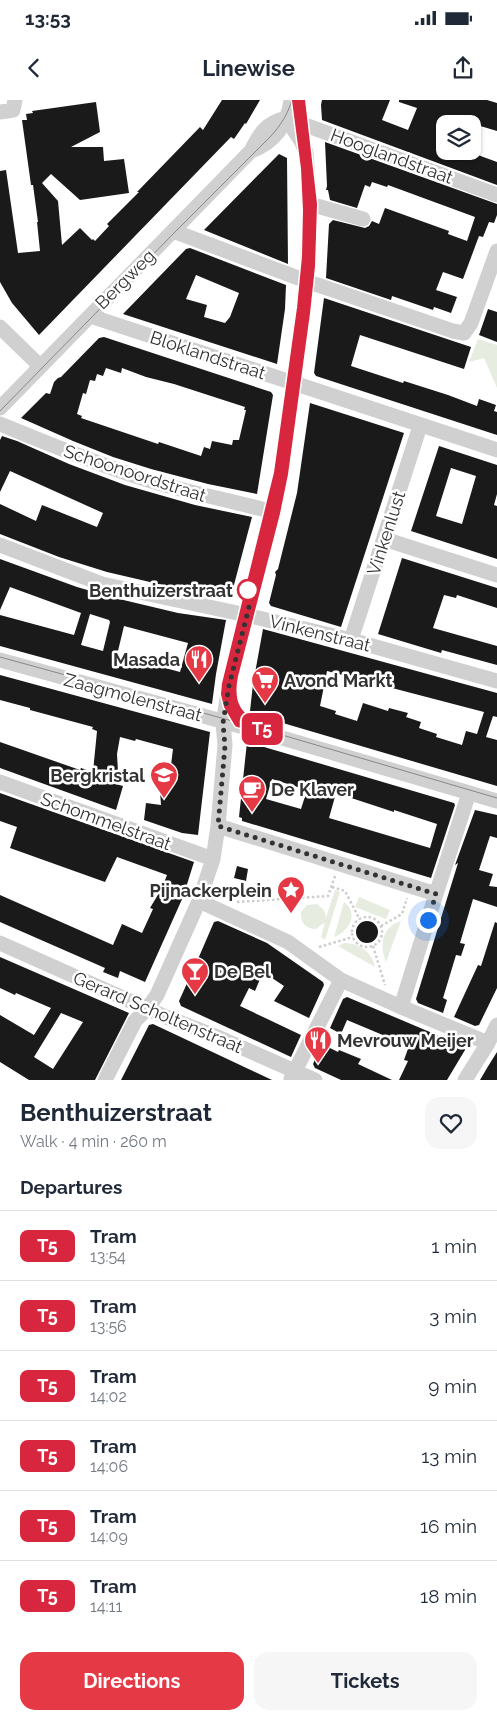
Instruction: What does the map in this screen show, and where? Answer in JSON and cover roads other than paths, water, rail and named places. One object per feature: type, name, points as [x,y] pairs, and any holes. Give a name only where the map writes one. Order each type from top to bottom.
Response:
[{"type":"street","points":[[0,112],[13,110],[15,100]]},
{"type":"street","name":"Bergweg","points":[[0,408],[251,151],[267,144],[273,139],[283,126],[291,100]]},
{"type":"street","points":[[105,1080],[135,1021],[148,1008],[157,995],[199,901],[213,860],[225,746],[223,721],[229,686],[273,512],[284,455],[307,281],[310,204],[306,152],[286,118]]},
{"type":"street","name":"Hooglandstraat","points":[[286,118],[497,195]]},
{"type":"street","points":[[310,204],[364,219]]},
{"type":"street","points":[[173,231],[307,281],[464,333],[471,323],[497,251]]},
{"type":"street","name":"Bloklandstraat","points":[[90,316],[497,450]]},
{"type":"street","points":[[0,327],[40,366]]},
{"type":"street","name":"Schoonoordstraat","points":[[0,424],[132,476],[200,495],[273,512]]},
{"type":"street","name":"Vinkenlust","points":[[351,640],[420,426]]},
{"type":"street","points":[[384,539],[497,575]]},
{"type":"street","name":"Vinkenstraat","points":[[0,545],[102,584],[247,615],[351,640],[497,681]]},
{"type":"street","name":"Zaagmolenstraat","points":[[0,660],[223,721],[497,801]]},
{"type":"street","name":"Schommelstraat","points":[[0,782],[213,860]]},
{"type":"street","points":[[401,1007],[469,793]]},
{"type":"street","points":[[218,826],[436,894]]},
{"type":"street","points":[[199,901],[288,942],[341,980],[488,1043]]},
{"type":"street","name":"Gerard Scholtenstraat","points":[[0,943],[148,1008],[293,1076],[315,1080]]},
{"type":"street","points":[[293,1076],[341,980]]},
{"type":"street","points":[[466,1080],[497,1024]]},
{"type":"tram line","points":[[0,411],[271,136],[283,120],[292,100]]},
{"type":"tram line","name":"T5","points":[[296,100],[305,168],[307,210],[306,257],[301,308],[278,473],[242,614],[225,694],[228,706],[238,723],[266,730],[246,721],[238,712],[232,694],[234,676],[269,546],[284,474],[306,313],[311,266],[313,204],[301,100]]},
{"type":"tram line","points":[[265,730],[242,716],[234,704],[233,687],[277,513],[306,313],[311,266],[313,204],[301,100]]},
{"type":"tram line","points":[[232,656],[274,489]]},
{"type":"tram line","points":[[0,657],[265,730],[497,798]]},
{"type":"place","name":"Benthuizerstraat","points":[[248,590]]},
{"type":"place","name":"Masada","points":[[199,683]]},
{"type":"place","name":"Avond Markt","points":[[265,704]]},
{"type":"place","name":"Bergkristal","points":[[164,799]]},
{"type":"place","name":"De Klaver","points":[[252,813]]},
{"type":"place","name":"Pijnackerplein","points":[[291,914]]},
{"type":"place","name":"De Bel","points":[[195,995]]},
{"type":"place","name":"Mevrouw Meijer","points":[[318,1064]]}]
